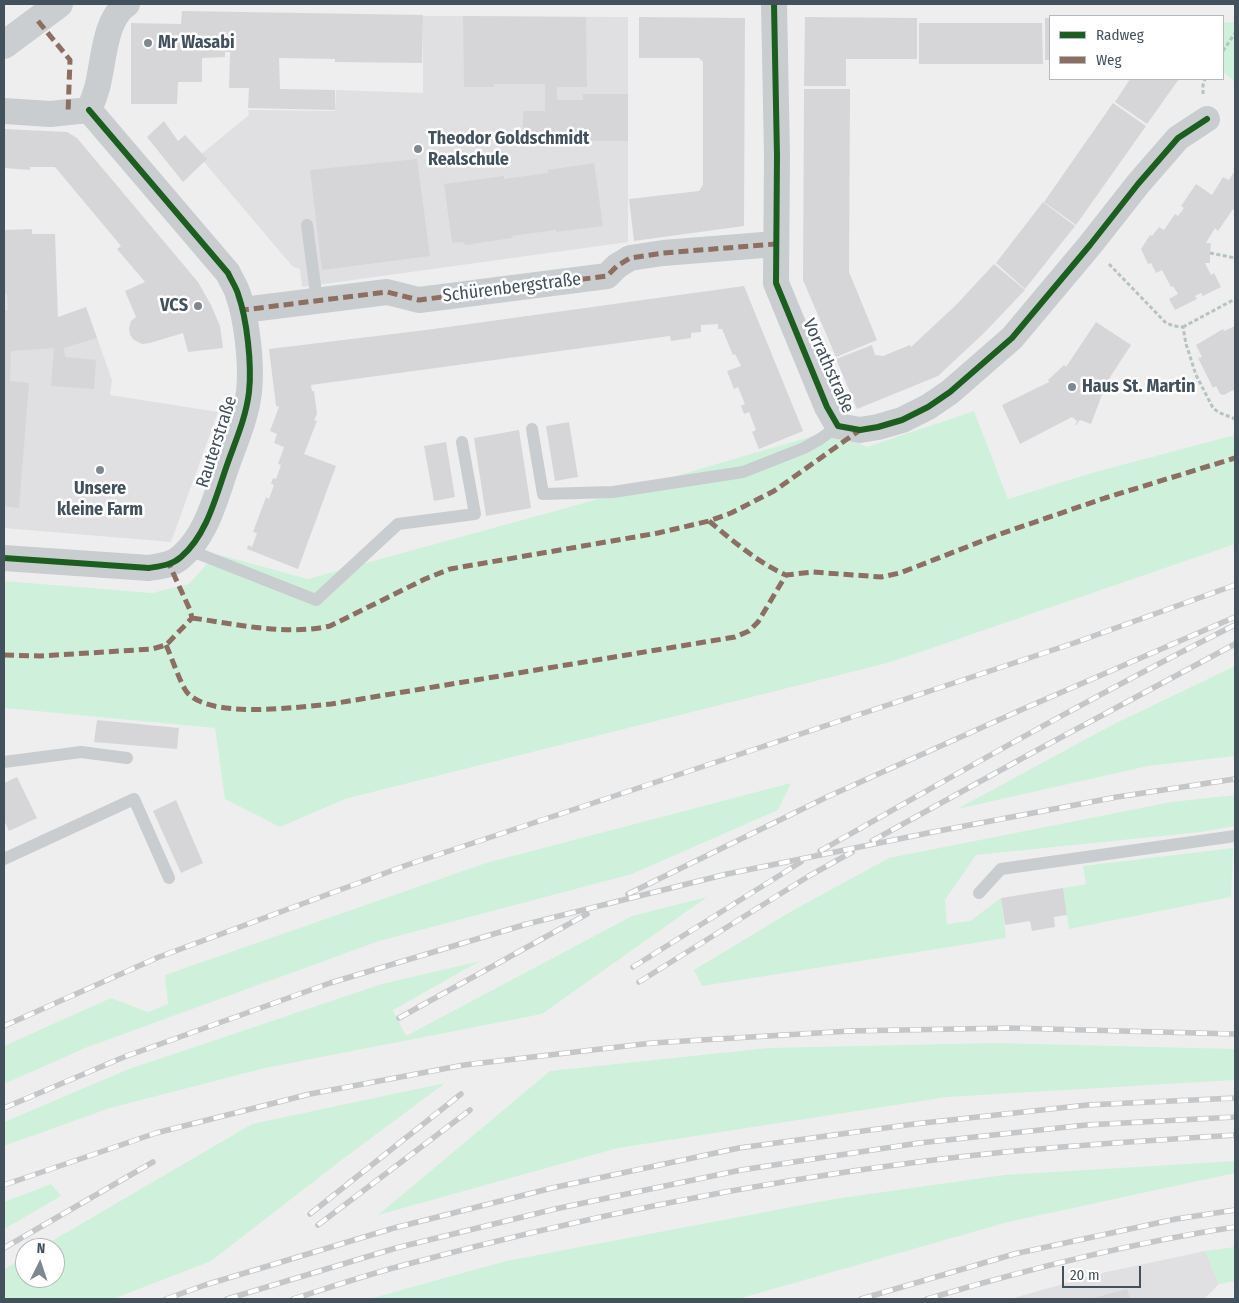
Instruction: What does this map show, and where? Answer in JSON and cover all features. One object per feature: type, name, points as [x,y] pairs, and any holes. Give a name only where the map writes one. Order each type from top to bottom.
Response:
[{"type":"street","points":[[4,45],[59,4]]},
{"type":"street","points":[[4,111],[50,114],[89,110],[97,89],[110,28],[114,17],[127,4]]},
{"type":"street","name":"Vorrathstraße","points":[[774,4],[777,156],[776,283],[827,407],[838,426],[860,430],[878,428],[928,407],[950,392],[1012,338],[1178,138],[1207,119]]},
{"type":"street","name":"Rauterstraße","points":[[4,558],[149,568],[169,564],[189,550],[210,513],[243,421],[249,392],[250,366],[243,310],[238,292],[228,273],[89,110]]},
{"type":"street","name":"Schürenbergstraße","points":[[243,310],[387,292],[419,300],[607,276],[617,266],[630,258],[663,253],[776,244]]},
{"type":"lane","points":[[307,225],[317,301]]},
{"type":"lane","points":[[532,429],[544,494],[613,492],[742,472],[804,448],[838,426]]},
{"type":"lane","points":[[189,550],[316,600],[398,524],[475,514],[462,442]]},
{"type":"lane","points":[[4,762],[81,752],[127,758]]},
{"type":"lane","points":[[4,859],[134,799],[169,878]]},
{"type":"lane","points":[[979,893],[1001,869],[1235,836]]},
{"type":"path","points":[[1224,49],[1235,32]]},
{"type":"path","points":[[1090,245],[1166,323],[1174,326],[1183,327],[1235,299]]},
{"type":"path","points":[[1210,254],[1234,259]]},
{"type":"path","points":[[1183,327],[1186,344],[1196,375],[1213,408],[1235,419]]},
{"type":"shaded area","name":"Theodor Goldschmidt Realschule","points":[[423,16],[628,17],[628,242],[302,287],[300,269],[293,267],[199,156],[249,115],[248,110],[335,111],[336,90],[423,93]]},
{"type":"shaded area","name":"Unsere kleine Farm","points":[[34,292],[49,321],[86,307],[112,380],[110,395],[218,412],[171,542],[4,528],[4,294]]},
{"type":"shaded area","points":[[1205,1251],[1219,1284],[1204,1299],[1010,1299],[1102,1273]]},
{"type":"green space","points":[[1224,22],[1235,23],[1235,82],[1224,73]]},
{"type":"green space","points":[[974,411],[1008,499],[1095,472],[1235,435],[1235,544],[891,662],[345,799],[280,827],[225,799],[215,728],[4,708],[4,581],[152,593],[189,584],[216,554],[308,579],[566,508],[830,431],[867,447]]},
{"type":"green space","points":[[1235,666],[1235,756],[1148,766],[957,809],[1114,724]]},
{"type":"green space","points":[[791,783],[778,810],[632,874],[379,941],[85,1048],[4,1084],[4,1046],[111,998],[148,1012],[168,1004],[165,975],[486,863]]},
{"type":"green space","points":[[1235,795],[1235,826],[1201,832],[976,855],[945,900],[947,924],[970,921],[1001,898],[1006,938],[702,986],[694,970],[790,912],[889,858],[1171,802]]},
{"type":"green space","points":[[1233,848],[1231,897],[1069,929],[1063,888],[1086,884],[1083,866]]},
{"type":"green space","points":[[707,897],[542,1014],[265,1068],[110,1108],[4,1146],[4,1122],[129,1069],[382,984],[480,961],[393,1010],[406,1036],[632,916]]},
{"type":"green space","points":[[995,1043],[1235,1049],[1235,1080],[947,1097],[618,1148],[378,1215],[550,1071],[768,1048]]},
{"type":"green space","points":[[445,1083],[211,1261],[113,1299],[4,1299],[4,1269],[15,1263],[15,1288],[65,1288],[65,1238],[57,1238],[252,1124]]},
{"type":"green space","points":[[1235,1161],[1235,1173],[1008,1222],[738,1299],[369,1299],[506,1261],[834,1199],[1004,1175]]},
{"type":"green space","points":[[51,1184],[61,1196],[4,1229],[4,1202]]},
{"type":"green space","points":[[1235,1247],[1235,1281],[1219,1284],[1205,1251]]},
{"type":"building","points":[[182,11],[423,15],[422,63],[335,62],[335,59],[279,58],[280,89],[335,90],[335,110],[248,108],[249,88],[229,88],[230,52],[225,52],[225,57],[202,58],[202,82],[178,82],[177,104],[131,104],[131,23],[181,24]]},
{"type":"building","name":"Theodor Goldschmidt Realschule","points":[[463,16],[586,17],[587,87],[557,87],[557,100],[583,100],[583,94],[628,94],[628,141],[583,141],[583,133],[523,132],[523,111],[545,111],[545,84],[494,84],[494,87],[464,87]]},
{"type":"building","points":[[639,17],[745,18],[744,226],[634,241],[629,199],[699,191],[703,185],[703,62],[699,58],[639,58]]},
{"type":"building","points":[[805,17],[917,18],[917,59],[846,59],[846,86],[804,86]]},
{"type":"building","points":[[1045,18],[1049,18],[1049,60],[1045,60]]},
{"type":"building","points":[[919,23],[1042,23],[1043,64],[919,64]]},
{"type":"building","points":[[1129,80],[1178,80],[1147,124],[1115,102]]},
{"type":"building","points":[[804,89],[850,89],[849,272],[877,340],[836,357],[803,280]]},
{"type":"building","points":[[1113,103],[1146,126],[1076,225],[1044,202]]},
{"type":"building","points":[[164,121],[178,141],[185,135],[207,159],[183,182],[147,137]]},
{"type":"building","points":[[4,129],[67,132],[77,138],[198,282],[220,326],[223,348],[188,352],[183,333],[150,343],[142,344],[134,340],[130,335],[129,328],[131,321],[136,317],[125,291],[145,282],[117,249],[121,246],[55,167],[30,167],[30,170],[4,168]]},
{"type":"building","points":[[417,159],[430,256],[322,270],[310,170]]},
{"type":"building","points":[[594,163],[603,226],[512,236],[512,238],[465,245],[464,242],[452,243],[444,184],[504,176],[504,179],[548,173],[548,170]]},
{"type":"building","points":[[1235,170],[1235,210],[1233,209],[1218,231],[1215,228],[1206,243],[1211,243],[1210,263],[1205,263],[1211,275],[1214,273],[1221,287],[1203,296],[1201,293],[1195,296],[1197,299],[1175,310],[1169,299],[1178,294],[1173,286],[1171,287],[1162,270],[1156,273],[1151,263],[1148,264],[1141,249],[1150,235],[1152,236],[1159,227],[1164,230],[1175,214],[1178,216],[1184,208],[1181,206],[1196,184],[1212,195],[1223,177],[1229,180]]},
{"type":"building","points":[[1043,202],[1075,226],[1025,289],[996,263]]},
{"type":"building","points":[[32,229],[32,234],[55,234],[58,317],[86,307],[97,338],[64,348],[65,357],[96,360],[94,389],[51,386],[54,348],[11,351],[10,381],[29,383],[19,508],[4,506],[4,310],[8,310],[7,294],[4,294],[4,230]]},
{"type":"building","points":[[994,264],[1025,290],[984,333],[938,376],[857,409],[836,359],[872,345],[875,355],[883,356],[910,345],[911,347],[957,304]]},
{"type":"building","points":[[744,286],[803,431],[759,449],[752,432],[756,430],[749,412],[744,414],[741,406],[745,404],[738,387],[734,389],[727,371],[741,366],[735,354],[733,355],[722,329],[718,329],[718,324],[701,325],[701,332],[691,333],[691,338],[671,341],[670,336],[311,385],[312,391],[314,391],[317,414],[314,420],[317,421],[304,454],[336,466],[298,569],[247,549],[248,545],[252,547],[257,533],[253,532],[266,497],[269,499],[274,485],[271,484],[273,478],[276,479],[281,465],[278,464],[284,447],[274,443],[277,434],[270,431],[279,407],[276,406],[269,349],[426,330]]},
{"type":"building","name":"Haus St. Martin","points":[[1096,322],[1131,345],[1101,391],[1103,392],[1091,424],[1080,420],[1075,425],[1077,421],[1072,417],[1020,444],[1002,405],[1049,382],[1048,380],[1064,365],[1066,367]]},
{"type":"building","points":[[1235,326],[1235,395],[1233,390],[1224,395],[1220,394],[1216,386],[1213,388],[1198,358],[1202,357],[1196,345],[1223,329],[1224,331]]},
{"type":"building","points":[[569,422],[578,477],[555,481],[546,426]]},
{"type":"building","points":[[519,430],[531,508],[486,516],[474,438]]},
{"type":"building","points":[[446,442],[455,497],[434,501],[424,446]]},
{"type":"building","points":[[97,720],[179,728],[177,749],[94,742]]},
{"type":"building","points":[[17,777],[37,818],[9,831],[4,820],[4,783]]},
{"type":"building","points":[[176,800],[203,863],[181,873],[153,811]]},
{"type":"building","points":[[1063,888],[1067,915],[1054,917],[1055,927],[1032,931],[1030,921],[1005,925],[1001,898]]},
{"type":"building","points":[[1127,1289],[1130,1299],[1090,1299]]},
{"type":"railway","points":[[4,1026],[159,957],[407,865],[1074,643],[1235,585]]},
{"type":"railway","points":[[628,894],[827,797],[1235,617]]},
{"type":"railway","points":[[820,851],[1078,707],[1235,625]]},
{"type":"railway","points":[[872,841],[1235,644]]},
{"type":"railway","points":[[4,1108],[124,1057],[330,983],[527,924],[727,874],[1117,797],[1235,779]]},
{"type":"railway","points":[[639,982],[809,876],[852,852]]},
{"type":"railway","points":[[633,967],[801,862]]},
{"type":"railway","points":[[399,1018],[587,914]]},
{"type":"railway","points":[[4,1185],[156,1133],[310,1094],[464,1065],[652,1043],[850,1031],[1010,1028],[1235,1034]]},
{"type":"railway","points":[[310,1214],[461,1094]]},
{"type":"railway","points":[[166,1299],[205,1285],[394,1228],[552,1188],[739,1148],[914,1124],[1087,1105],[1235,1098]]},
{"type":"railway","points":[[318,1225],[470,1110]]},
{"type":"railway","points":[[227,1299],[396,1248],[555,1209],[741,1170],[919,1143],[1086,1125],[1235,1117]]},
{"type":"railway","points":[[293,1299],[393,1268],[534,1232],[725,1192],[854,1171],[997,1153],[1235,1135]]},
{"type":"railway","points":[[4,1248],[153,1162]]},
{"type":"railway","points":[[861,1299],[1014,1254],[1176,1219],[1235,1210]]},
{"type":"railway","points":[[927,1299],[1003,1277],[1080,1258],[1196,1233],[1235,1227]]},
{"type":"marked path","points":[[38,21],[70,60],[68,113]]},
{"type":"marked path","points":[[242,306],[243,310],[387,292],[419,300],[607,276],[617,266],[630,258],[663,253],[776,244]]},
{"type":"marked path","points":[[192,618],[243,626],[295,630],[330,626],[425,579],[450,569],[658,533],[709,521],[731,513],[774,491],[860,430]]},
{"type":"marked path","points":[[166,645],[183,686],[197,700],[213,706],[254,710],[331,704],[735,637],[749,631],[758,622],[786,575],[813,572],[881,577],[900,573],[1000,534],[1105,498],[1235,458]]},
{"type":"marked path","points":[[709,521],[755,557],[786,575]]},
{"type":"marked path","points":[[4,655],[40,656],[152,649],[166,645],[192,618],[169,564]]},
{"type":"cycle path","points":[[774,4],[777,156],[776,283],[827,407],[838,426],[860,430],[902,420],[928,407],[950,392],[1012,338],[1178,138],[1207,119]]},
{"type":"cycle path","points":[[4,558],[149,568],[166,565],[178,560],[198,538],[210,514],[248,402],[250,369],[246,329],[238,294],[228,273],[89,110]]},
{"type":"place","name":"Mr Wasabi","points":[[148,43]]},
{"type":"place","name":"Theodor Goldschmidt Realschule","points":[[418,149]]},
{"type":"place","name":"VCS","points":[[198,306]]},
{"type":"place","name":"Haus St. Martin","points":[[1072,387]]},
{"type":"place","name":"Unsere kleine Farm","points":[[100,470]]}]
